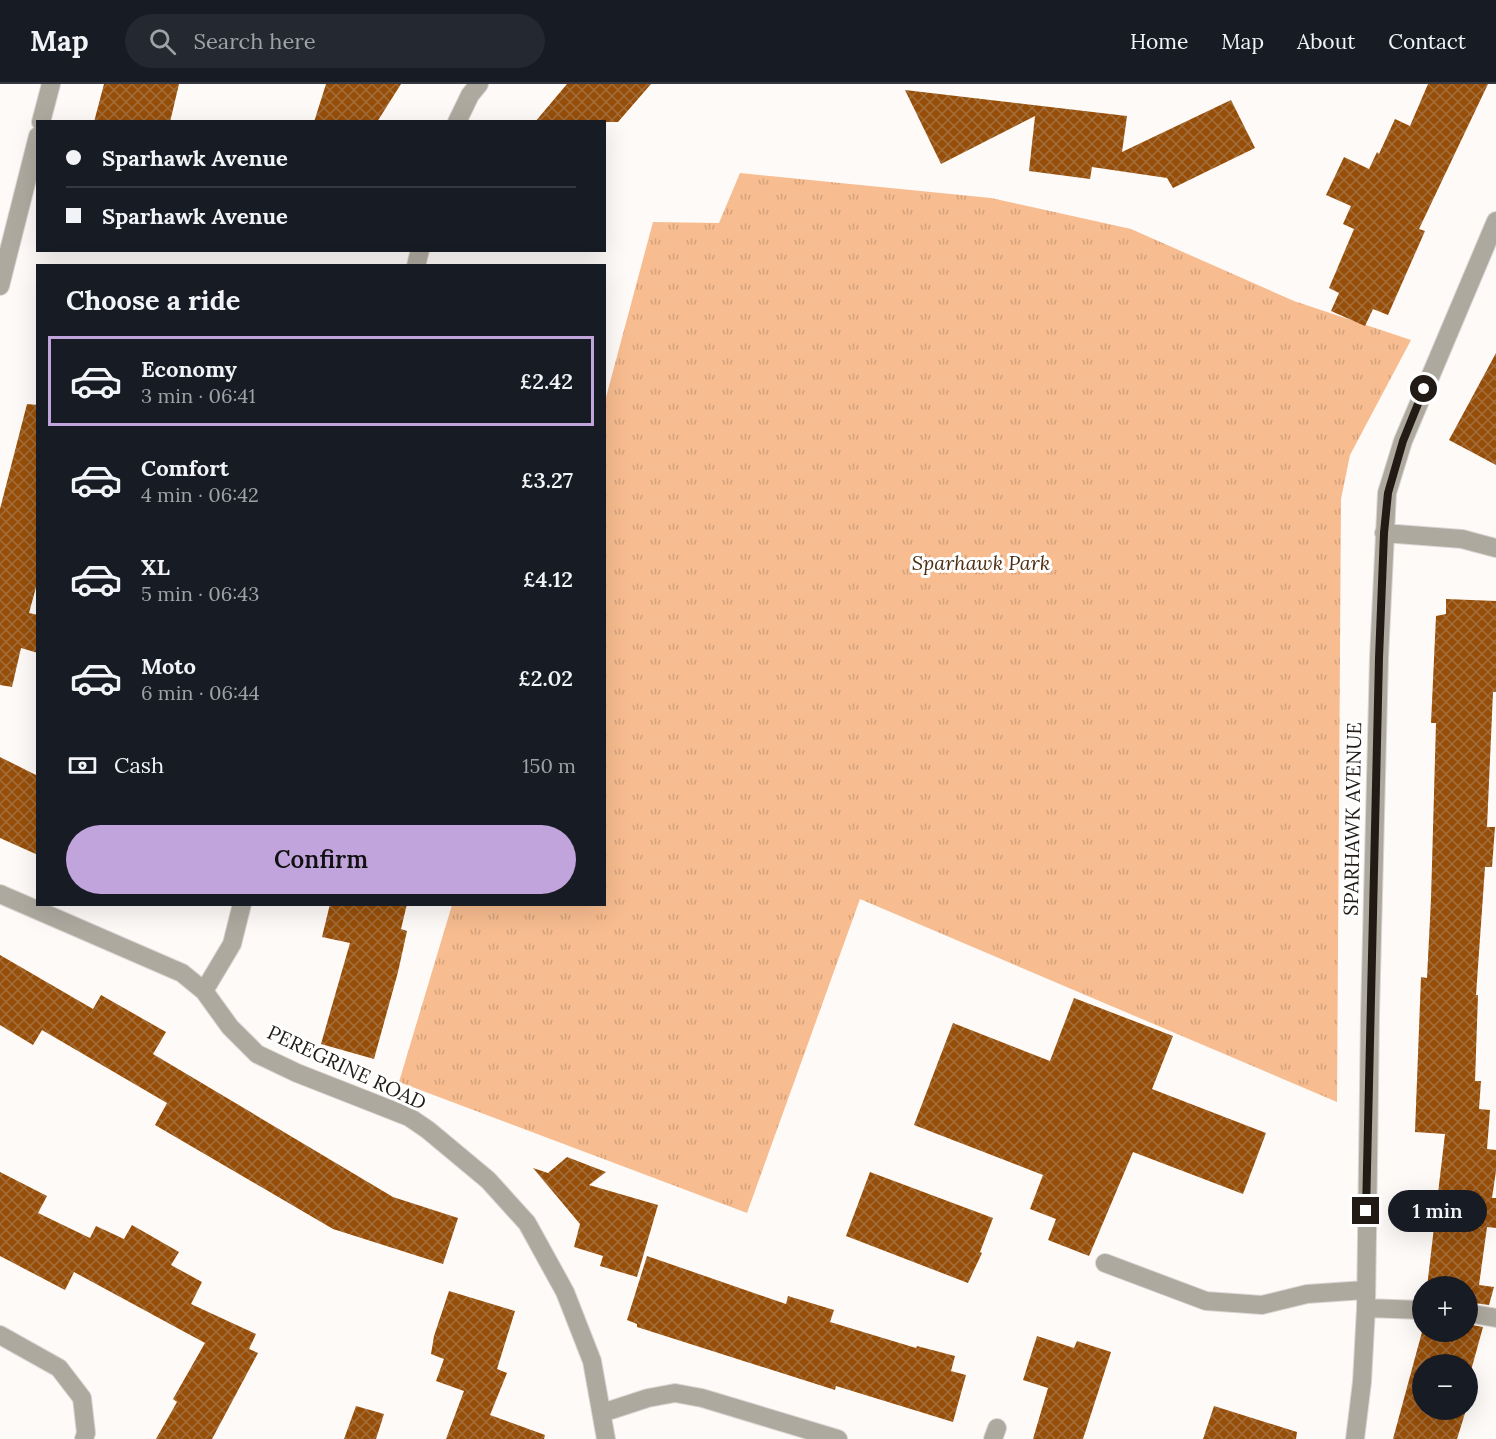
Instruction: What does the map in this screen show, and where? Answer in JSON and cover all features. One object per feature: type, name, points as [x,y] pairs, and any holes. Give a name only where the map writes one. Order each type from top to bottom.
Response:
[{"type":"street","points":[[42,120],[51,84]]},
{"type":"street","points":[[458,120],[470,94],[479,84]]},
{"type":"street","points":[[0,286],[36,144]]},
{"type":"street","name":"SPARHAWK AVENUE","points":[[1355,1439],[1362,1382],[1366,1299],[1376,765],[1384,533],[1388,493],[1403,441],[1496,221]]},
{"type":"street","points":[[1384,533],[1462,539],[1496,548]]},
{"type":"street","name":"PEREGRINE ROAD","points":[[0,894],[182,973],[204,991],[230,1027],[257,1054],[297,1073],[409,1117],[488,1180],[527,1223],[565,1292],[592,1361],[606,1439]]},
{"type":"street","points":[[204,991],[232,944],[242,906]]},
{"type":"street","points":[[1104,1263],[1206,1300],[1262,1305],[1307,1294],[1366,1299],[1412,1308]]},
{"type":"street","points":[[1478,1315],[1496,1318]]},
{"type":"street","points":[[0,1335],[59,1368],[82,1398],[86,1433],[84,1439]]},
{"type":"street","points":[[602,1413],[648,1398],[675,1394],[702,1398],[838,1439]]},
{"type":"green space","name":"Sparhawk Park","points":[[740,173],[991,198],[1131,229],[1294,301],[1411,340],[1350,455],[1341,499],[1337,1102],[860,899],[747,1213],[399,1082],[452,906],[606,906],[606,397],[653,222],[719,223]]},
{"type":"building","points":[[104,84],[179,84],[170,120],[95,120]]},
{"type":"building","points":[[326,84],[401,84],[378,120],[315,120]]},
{"type":"building","points":[[567,84],[651,84],[618,122],[537,120]]},
{"type":"building","points":[[1428,84],[1488,84],[1419,229],[1425,231],[1388,315],[1373,309],[1365,326],[1331,311],[1339,293],[1329,288],[1354,229],[1343,224],[1351,206],[1326,195],[1344,157],[1369,169],[1377,152],[1379,154],[1395,119],[1410,126]]},
{"type":"building","points":[[905,90],[1127,116],[1122,152],[1231,100],[1255,148],[1173,188],[1167,178],[1092,167],[1090,179],[1029,171],[1035,116],[941,164]]},
{"type":"building","points":[[1496,353],[1496,465],[1449,440]]},
{"type":"building","points":[[27,404],[36,405],[36,587],[29,613],[36,615],[36,652],[21,648],[12,687],[0,685],[0,509]]},
{"type":"building","points":[[1446,599],[1496,601],[1496,692],[1493,692],[1487,827],[1495,827],[1492,867],[1485,867],[1476,995],[1478,995],[1475,1081],[1481,1081],[1479,1109],[1490,1110],[1487,1149],[1496,1150],[1492,1198],[1496,1198],[1496,1228],[1487,1227],[1479,1285],[1494,1287],[1489,1305],[1478,1304],[1478,1276],[1428,1276],[1445,1134],[1415,1132],[1421,977],[1427,978],[1431,899],[1436,723],[1431,723],[1436,616],[1446,614]]},
{"type":"building","points":[[0,757],[36,775],[36,854],[0,838]]},
{"type":"building","points":[[330,906],[407,906],[401,929],[407,931],[374,1059],[321,1044],[350,943],[322,937]]},
{"type":"building","points":[[0,955],[93,1009],[101,995],[166,1032],[153,1054],[393,1197],[458,1218],[443,1264],[333,1229],[155,1125],[167,1103],[42,1030],[33,1045],[0,1025]]},
{"type":"building","points":[[1074,998],[1173,1036],[1152,1089],[1266,1133],[1243,1194],[1133,1152],[1089,1256],[1048,1240],[1056,1219],[1030,1209],[1043,1175],[914,1125],[953,1023],[1050,1061]]},
{"type":"building","points":[[567,1157],[606,1172],[589,1185],[658,1205],[637,1277],[600,1266],[603,1256],[574,1247],[580,1224],[533,1168],[548,1173]]},
{"type":"building","points":[[0,1172],[47,1196],[38,1213],[90,1238],[96,1226],[124,1239],[132,1225],[179,1252],[171,1265],[202,1282],[191,1304],[256,1334],[249,1349],[258,1353],[212,1439],[156,1439],[177,1402],[173,1399],[205,1343],[74,1272],[65,1290],[0,1256]]},
{"type":"building","points":[[870,1172],[993,1218],[980,1252],[982,1253],[968,1283],[846,1236]]},
{"type":"building","points":[[647,1256],[786,1304],[788,1296],[834,1310],[830,1322],[916,1348],[917,1346],[955,1356],[951,1371],[966,1375],[953,1422],[836,1386],[835,1390],[637,1327],[637,1324],[627,1320]]},
{"type":"building","points":[[449,1291],[515,1311],[497,1369],[507,1373],[490,1415],[545,1435],[544,1439],[446,1439],[464,1391],[436,1381],[444,1359],[431,1354],[434,1336]]},
{"type":"building","points":[[1478,1326],[1483,1327],[1476,1354],[1416,1354],[1419,1342],[1478,1342]]},
{"type":"building","points":[[1037,1336],[1074,1348],[1077,1341],[1111,1352],[1083,1439],[1033,1439],[1048,1388],[1023,1380]]},
{"type":"building","points":[[1412,1369],[1412,1420],[1463,1420],[1457,1439],[1393,1439]]},
{"type":"building","points":[[356,1406],[384,1414],[376,1439],[344,1439]]},
{"type":"building","points":[[1214,1406],[1297,1432],[1296,1439],[1203,1439]]},
{"type":"route","points":[[1366,1211],[1384,533],[1388,493],[1403,441],[1424,389]]}]
